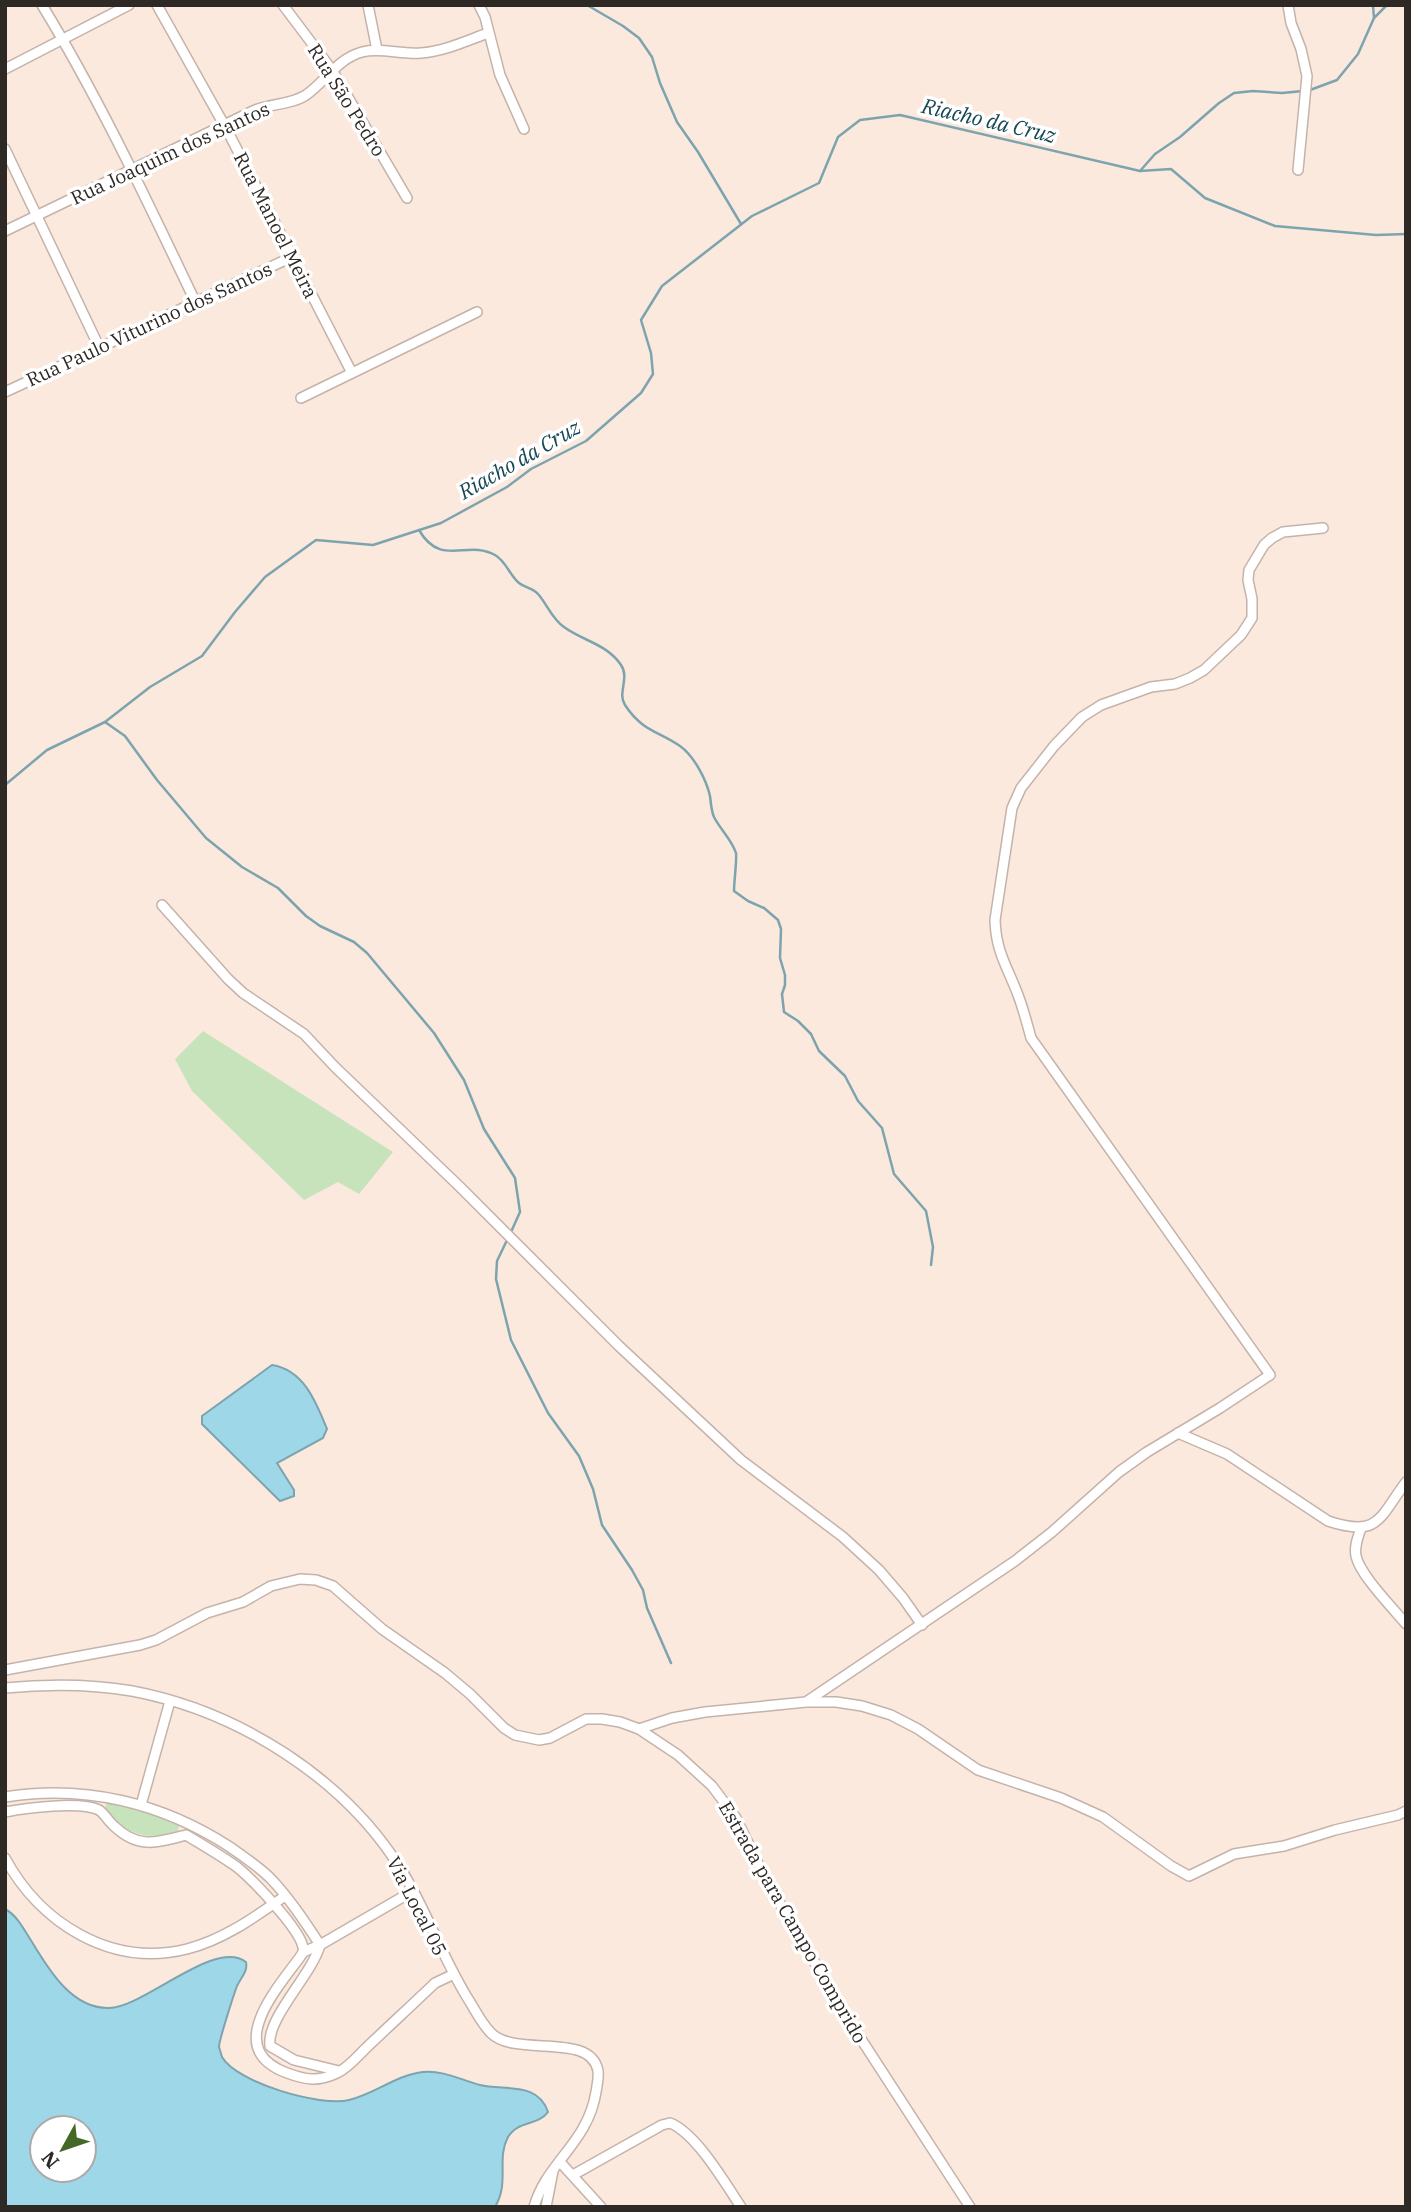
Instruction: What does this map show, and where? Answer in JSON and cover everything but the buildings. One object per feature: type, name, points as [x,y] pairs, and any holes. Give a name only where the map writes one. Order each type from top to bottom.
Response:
[{"type":"street","points":[[42,5],[131,169],[195,301]]},
{"type":"street","points":[[5,69],[128,5]]},
{"type":"street","name":"Rua Manoel Meira","points":[[158,5],[352,373]]},
{"type":"street","name":"Rua São Pedro","points":[[283,5],[332,70],[407,198]]},
{"type":"street","points":[[368,5],[377,50]]},
{"type":"street","points":[[479,5],[485,17],[500,75],[524,129]]},
{"type":"street","points":[[1288,5],[1307,76],[1298,170]]},
{"type":"street","name":"Rua Joaquim dos Santos","points":[[5,232],[223,125],[270,104],[298,100],[346,59],[361,52],[377,50],[419,53],[446,49],[488,33]]},
{"type":"street","points":[[5,149],[100,349]]},
{"type":"street","name":"Rua Paulo Viturino dos Santos","points":[[5,391],[100,349],[195,301],[292,257]]},
{"type":"street","points":[[301,398],[477,312]]},
{"type":"street","points":[[806,1702],[1015,1561],[1119,1472],[1270,1375],[1031,1038],[1020,999],[1000,957],[995,938],[995,920],[1012,807],[1021,789],[1054,746],[1082,717],[1101,705],[1151,687],[1175,684],[1204,670],[1241,635],[1252,618],[1249,570],[1264,545],[1283,532],[1323,528]]},
{"type":"street","points":[[162,905],[228,979],[243,993],[304,1034],[619,1346],[741,1460],[843,1537],[879,1570],[922,1625]]},
{"type":"street","points":[[1178,1433],[1227,1454],[1328,1521],[1345,1527],[1361,1528],[1371,1525],[1383,1514],[1406,1482]]},
{"type":"street","points":[[1361,1528],[1355,1554],[1360,1568],[1406,1624]]},
{"type":"street","name":"Estrada para Campo Comprido","points":[[5,1670],[140,1645],[156,1640],[207,1613],[243,1602],[271,1586],[293,1580],[316,1580],[333,1586],[382,1629],[445,1673],[503,1728],[515,1735],[539,1740],[550,1738],[586,1719],[620,1722],[639,1729],[678,1755],[712,1786],[736,1818],[766,1880],[838,2001],[970,2207]]},
{"type":"street","name":"Via Local 05","points":[[5,1688],[70,1685],[107,1688],[170,1701],[232,1724],[296,1761],[326,1784],[387,1848],[413,1891],[452,1975],[487,2029],[495,2037],[515,2045],[577,2050],[594,2061],[598,2068],[595,2101],[578,2139],[560,2162]]},
{"type":"street","points":[[141,1805],[170,1701]]},
{"type":"street","points":[[639,1729],[694,1714],[806,1702],[836,1702],[862,1706],[891,1715],[918,1729],[978,1770],[1061,1798],[1103,1817],[1189,1876],[1234,1854],[1284,1846],[1406,1811]]},
{"type":"street","points":[[5,1797],[44,1792],[102,1795],[162,1811],[215,1838],[272,1880],[306,1922],[320,1945]]},
{"type":"street","points":[[99,1811],[102,1795]]},
{"type":"street","points":[[5,1812],[46,1806],[76,1806],[99,1811],[134,1841],[159,1842],[186,1835],[238,1869],[262,1890],[303,1945],[303,1952],[260,2019],[255,2036],[259,2053],[277,2069],[311,2081],[341,2072],[435,1983],[452,1975]]},
{"type":"street","points":[[186,1835],[190,1825]]},
{"type":"street","points":[[5,1858],[30,1897],[75,1934],[107,1947],[146,1954],[185,1950],[209,1942],[240,1927],[285,1896]]},
{"type":"street","points":[[303,1952],[320,1945],[413,1891]]},
{"type":"street","points":[[320,1945],[312,1966],[284,2007],[269,2043],[273,2049],[294,2060],[341,2072]]},
{"type":"street","points":[[255,2036],[270,2038]]},
{"type":"street","points":[[573,2175],[670,2123],[685,2132],[716,2170],[741,2207]]},
{"type":"street","points":[[534,2207],[541,2188],[560,2162],[601,2207]]},
{"type":"street","points":[[546,2207],[553,2171]]},
{"type":"green space","points":[[203,1031],[393,1152],[359,1194],[338,1182],[304,1200],[192,1091],[175,1059]]},
{"type":"green space","points":[[110,1801],[175,1823],[179,1826],[178,1831],[157,1836],[137,1834],[112,1818],[105,1809]]},
{"type":"water","points":[[272,1365],[293,1373],[301,1380],[313,1398],[327,1429],[323,1438],[277,1463],[294,1490],[294,1496],[280,1501],[202,1424],[202,1416]]},
{"type":"water","points":[[5,1909],[14,1915],[63,1986],[84,2002],[96,2007],[124,2005],[217,1959],[233,1957],[246,1962],[219,2047],[222,2057],[231,2067],[261,2084],[300,2096],[336,2101],[359,2097],[413,2074],[438,2072],[489,2087],[528,2091],[543,2102],[548,2112],[517,2128],[508,2137],[503,2154],[502,2189],[495,2207],[7,2207]]},
{"type":"waterway","points":[[587,5],[639,38],[652,57],[677,122],[741,224]]},
{"type":"waterway","points":[[1373,5],[1374,18]]},
{"type":"waterway","points":[[1310,90],[1337,80],[1358,54],[1374,18],[1387,5]]},
{"type":"waterway","points":[[1140,171],[1155,154],[1234,93],[1303,91]]},
{"type":"waterway","name":"Riacho da Cruz","points":[[5,785],[47,750],[105,722],[150,687],[202,656],[265,577],[316,540],[373,545],[441,523],[507,487],[531,469],[586,441],[641,393],[653,374],[651,353],[641,320],[662,286],[752,216],[819,183],[838,137],[860,120],[900,115],[1140,171],[1171,169],[1205,198],[1275,226],[1376,235],[1406,234]]},
{"type":"waterway","points":[[419,530],[436,548],[485,551],[499,558],[519,583],[538,594],[560,624],[602,647],[615,658],[623,670],[622,696],[631,714],[644,725],[680,746],[695,762],[708,789],[714,817],[736,853],[734,891],[764,908],[778,920],[781,929],[780,958],[785,975],[782,994],[784,1012],[811,1034],[819,1051],[845,1076],[858,1101],[882,1128],[894,1174],[926,1211],[933,1247],[931,1265]]},
{"type":"waterway","points":[[105,722],[125,736],[157,780],[206,838],[242,867],[278,888],[306,916],[320,926],[354,942],[367,953],[434,1033],[464,1080],[484,1129],[515,1178],[520,1212],[511,1232]]},
{"type":"waterway","points":[[508,1238],[497,1261],[496,1279],[511,1340],[548,1413],[579,1456],[593,1489],[602,1525],[643,1590],[647,1608],[671,1663]]}]
